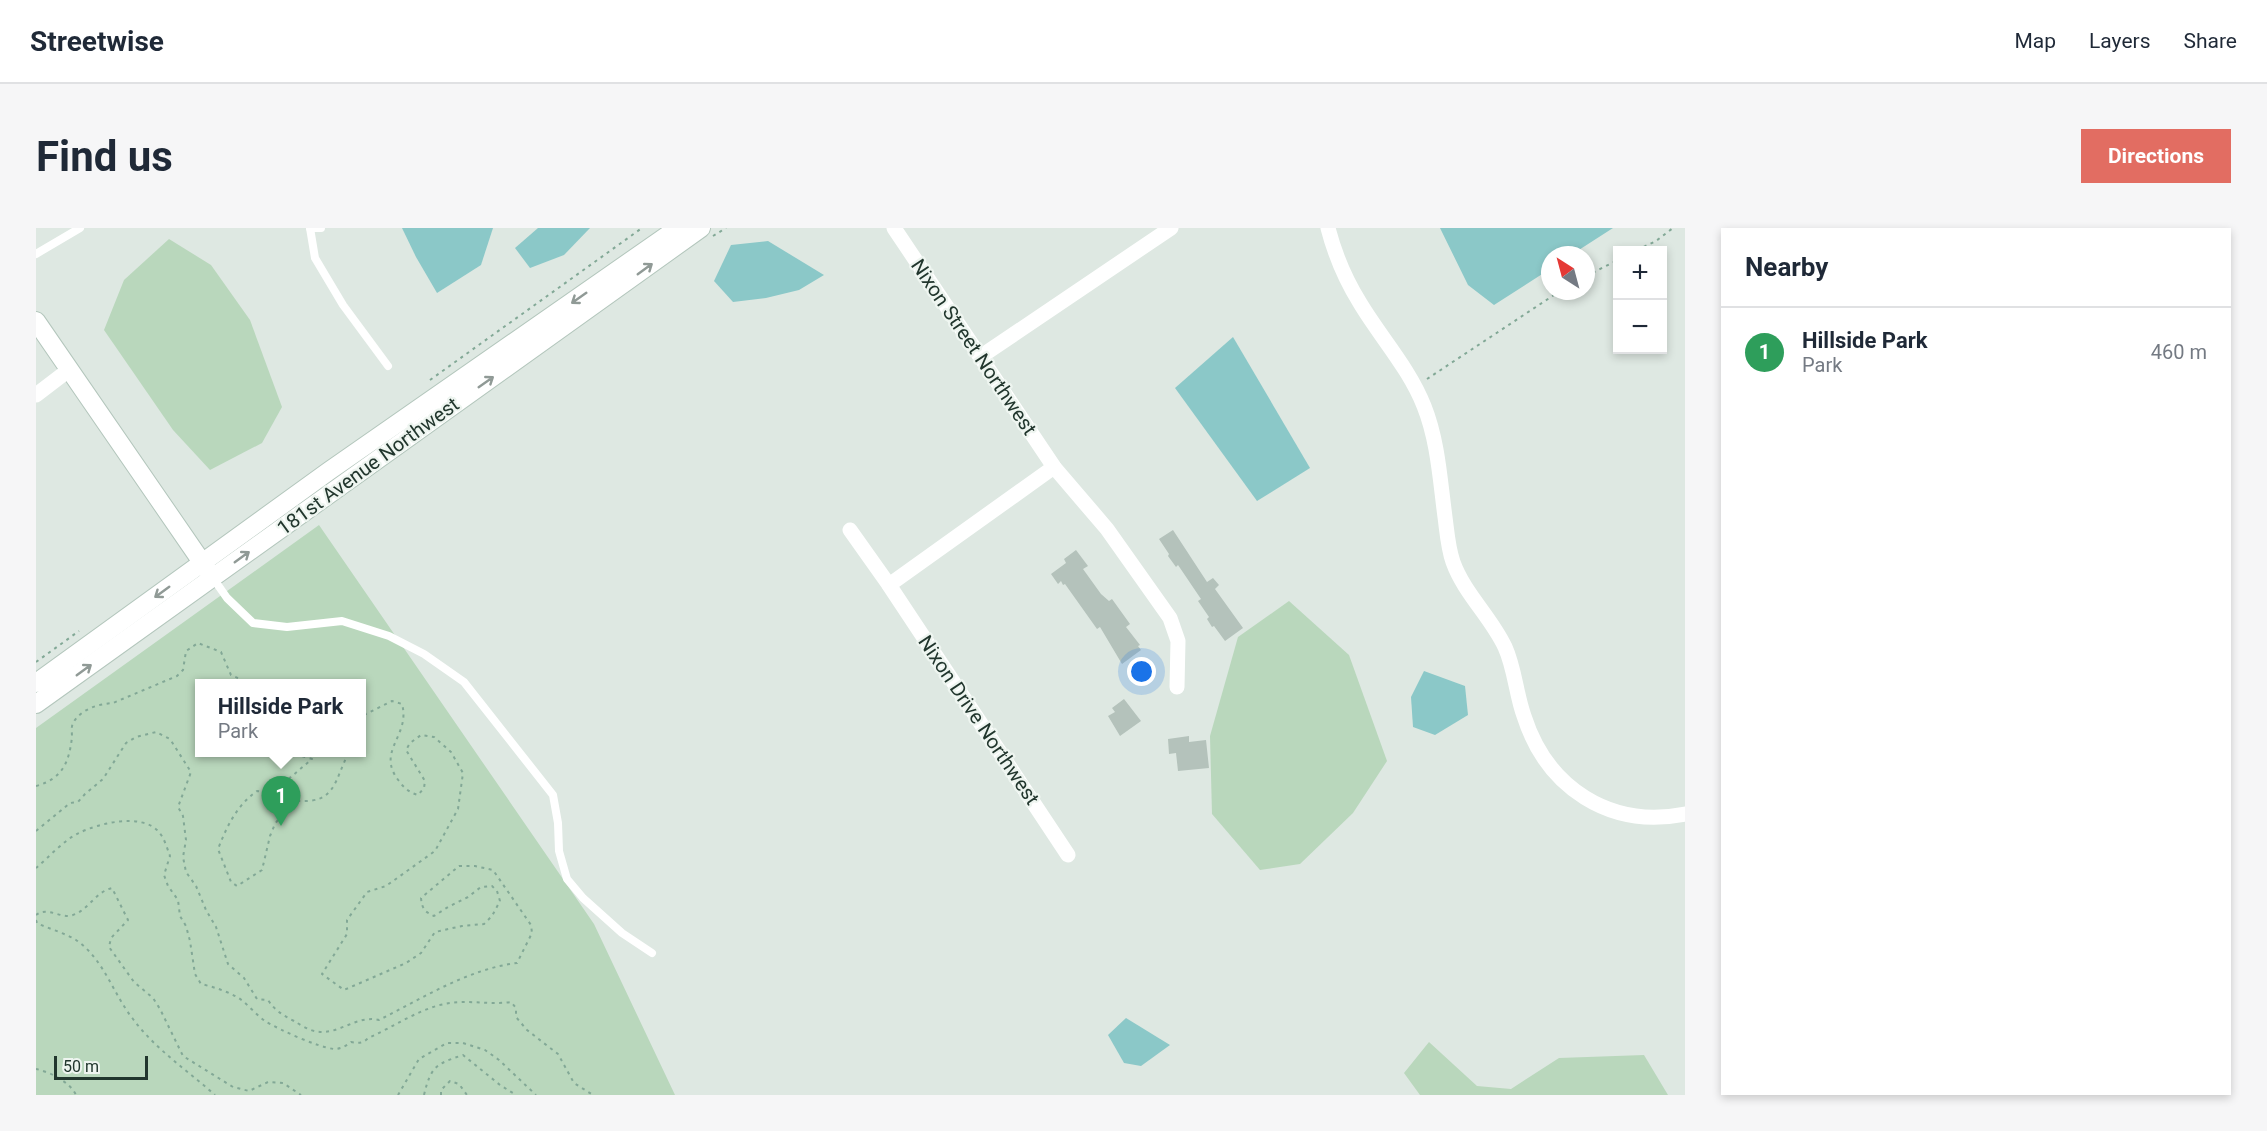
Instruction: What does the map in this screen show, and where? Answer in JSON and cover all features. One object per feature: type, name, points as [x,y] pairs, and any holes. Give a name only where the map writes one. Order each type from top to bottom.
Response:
[{"type":"main road","name":"181st Avenue Northwest","points":[[36,705],[330,471],[678,228]]},
{"type":"main road","name":"181st Avenue Northwest","points":[[36,683],[208,570],[701,228]]},
{"type":"main road","points":[[36,321],[208,570]]},
{"type":"street","name":"Nixon Street Northwest","points":[[894,228],[1054,467],[1107,529],[1170,618],[1178,640],[1177,687]]},
{"type":"street","points":[[981,357],[1154,232],[1171,228]]},
{"type":"street","points":[[1328,228],[1332,245],[1352,290],[1415,386],[1431,425],[1453,562],[1509,655],[1524,716],[1532,737],[1546,762],[1565,783],[1585,799],[1611,810],[1642,818],[1667,818],[1685,814]]},
{"type":"street","points":[[36,395],[70,369]]},
{"type":"street","points":[[889,585],[1054,467]]},
{"type":"street","name":"Nixon Drive Northwest","points":[[850,530],[1068,855]]},
{"type":"lane","points":[[36,254],[80,228]]},
{"type":"lane","points":[[321,228],[310,228],[315,258],[343,305],[388,366]]},
{"type":"lane","points":[[208,570],[227,598],[253,623],[287,627],[342,621],[389,636],[424,654],[464,682],[553,795],[558,823],[559,851],[567,879],[583,898],[622,933],[652,953]]},
{"type":"path","points":[[1645,246],[1673,228]]},
{"type":"path","points":[[1595,271],[1613,262]]},
{"type":"path","points":[[1415,386],[1546,300]]},
{"type":"path","points":[[36,786],[50,782],[62,771],[69,755],[72,724],[81,715],[90,708],[113,703],[177,675],[183,670],[186,651],[198,643],[221,652],[231,675],[240,679]]},
{"type":"path","points":[[36,831],[70,803],[78,802],[103,779],[126,743],[136,737],[156,732],[170,739],[191,772],[178,807],[183,816],[186,840],[183,856],[186,872],[196,886],[216,927],[228,964],[244,978],[257,999],[268,1000],[274,1010],[311,1030],[324,1032],[340,1029],[360,1020],[371,1018],[379,1020],[460,980],[497,966],[517,963],[531,933],[531,925],[493,870],[475,866],[459,866],[421,898],[422,905],[425,912],[434,916],[481,887],[492,886],[497,891],[500,901],[492,916],[483,924],[435,932],[421,953],[406,963],[344,990],[322,974],[347,934],[347,920],[367,892],[386,886],[435,852],[458,809],[463,773],[451,752],[434,737],[421,735],[410,743],[406,750],[425,781],[424,788],[418,795],[407,790],[392,772],[390,758],[405,715],[402,704],[392,701],[366,714]]},
{"type":"path","points":[[304,757],[312,759],[278,788],[269,793],[258,791],[246,799],[231,819],[218,849],[231,882],[237,886],[262,870],[270,836],[280,817],[298,801],[315,801],[328,795],[347,757]]},
{"type":"path","points":[[36,868],[78,833],[119,821],[133,820],[153,825],[161,833],[170,855],[164,875],[168,886],[178,900],[180,916],[186,926],[190,941],[195,974],[201,984],[239,998],[250,1009],[278,1028],[299,1038],[335,1049],[342,1048],[351,1042],[359,1044],[408,1018],[447,1003],[511,1002],[516,1008],[516,1017],[527,1030],[558,1054],[574,1083],[593,1095]]},
{"type":"path","points":[[36,915],[40,912],[52,912],[68,916],[89,906],[99,894],[111,888],[128,920],[111,938],[109,947],[134,982],[153,998],[183,1056],[233,1087],[249,1091],[268,1082],[284,1083],[301,1095]]},
{"type":"path","points":[[36,920],[76,940],[93,957],[111,981],[132,1019],[169,1058],[195,1077],[214,1095]]},
{"type":"path","points":[[398,1095],[419,1059],[447,1043],[464,1043],[485,1050],[499,1059],[536,1095]]},
{"type":"path","points":[[424,1095],[431,1071],[444,1061],[463,1054],[500,1085],[516,1095]]},
{"type":"path","points":[[36,1069],[46,1071],[73,1089],[76,1095]]},
{"type":"path","points":[[441,1095],[441,1090],[450,1081],[459,1084],[467,1095]]},
{"type":"green space","points":[[169,239],[211,265],[250,320],[282,407],[262,443],[210,470],[173,430],[104,330],[124,280]]},
{"type":"green space","points":[[319,525],[594,924],[675,1095],[36,1095],[36,728]]},
{"type":"green space","points":[[1289,601],[1349,655],[1387,761],[1353,813],[1300,864],[1260,870],[1212,814],[1210,736],[1238,637]]},
{"type":"green space","points":[[1429,1042],[1477,1086],[1511,1089],[1559,1058],[1644,1055],[1668,1095],[1420,1095],[1404,1073]]},
{"type":"water","points":[[402,228],[493,228],[481,265],[437,293]]},
{"type":"water","points":[[538,228],[590,228],[564,255],[530,268],[515,248]]},
{"type":"water","points":[[1440,228],[1613,228],[1585,246],[1541,246],[1541,275],[1494,305],[1468,285]]},
{"type":"water","points":[[768,241],[824,275],[799,290],[766,298],[733,302],[714,281],[731,245]]},
{"type":"water","points":[[1233,337],[1310,468],[1257,501],[1175,388]]},
{"type":"water","points":[[1424,671],[1465,686],[1468,715],[1435,735],[1413,727],[1411,697]]},
{"type":"water","points":[[1126,1018],[1170,1045],[1141,1066],[1124,1063],[1108,1035]]},
{"type":"building","points":[[1173,530],[1207,582],[1213,578],[1219,585],[1215,589],[1243,628],[1225,641],[1214,626],[1212,627],[1207,619],[1209,617],[1198,601],[1201,599],[1178,565],[1176,567],[1168,556],[1169,554],[1159,539]]},
{"type":"building","points":[[1076,550],[1088,566],[1083,569],[1101,594],[1109,601],[1112,599],[1130,624],[1126,627],[1140,645],[1138,646],[1141,650],[1122,664],[1100,627],[1097,629],[1065,584],[1063,585],[1061,581],[1058,584],[1051,574],[1066,563],[1064,559]]},
{"type":"building","points":[[1124,699],[1141,721],[1120,736],[1108,716],[1115,712],[1112,708]]},
{"type":"building","points":[[1189,736],[1189,742],[1206,740],[1209,768],[1178,771],[1176,753],[1169,754],[1168,739]]},
{"type":"place","name":"Hillside Park","points":[[281,826]]}]
